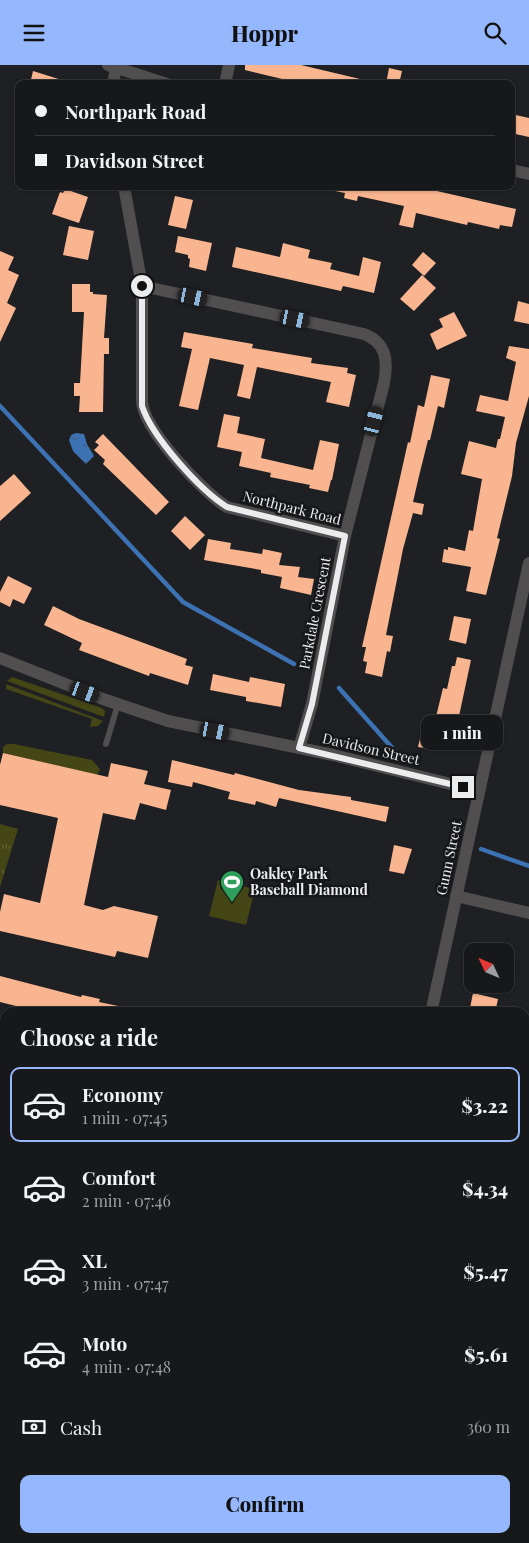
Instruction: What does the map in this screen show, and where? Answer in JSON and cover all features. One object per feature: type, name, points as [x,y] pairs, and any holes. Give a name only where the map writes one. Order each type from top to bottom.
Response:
[{"type":"street","points":[[226,80],[229,65]]},
{"type":"street","points":[[113,80],[112,66],[154,80]]},
{"type":"street","points":[[515,171],[529,174]]},
{"type":"street","name":"Northpark Road","points":[[125,190],[142,286],[142,406],[147,419],[160,439],[208,493],[227,507],[345,536]]},
{"type":"street","name":"Parkdale Crescent","points":[[142,286],[364,334],[380,345],[385,355],[387,367],[345,536],[312,704],[299,748]]},
{"type":"street","name":"Gunn Street","points":[[432,1007],[529,563]]},
{"type":"street","name":"Davidson Street","points":[[1,662],[118,705],[178,724],[299,748],[479,791]]},
{"type":"street","points":[[456,896],[529,913]]},
{"type":"lane","points":[[106,744],[118,705]]},
{"type":"green space","points":[[12,677],[102,708],[105,711],[104,717],[7,681]]},
{"type":"green space","points":[[6,684],[103,721],[98,726],[90,727],[92,719],[6,689]]},
{"type":"green space","points":[[7,744],[92,760],[100,769],[97,775],[3,753],[3,747]]},
{"type":"green space","points":[[0,824],[18,829],[0,887]]},
{"type":"green space","name":"Oakley Park Baseball Diamond","points":[[218,880],[255,889],[246,925],[209,916]]},
{"type":"water","points":[[76,433],[84,434],[94,456],[86,464],[73,451],[69,440],[71,435]]},
{"type":"building","points":[[245,65],[301,65],[360,79],[286,80],[245,70]]},
{"type":"building","points":[[389,68],[402,71],[400,80],[387,80]]},
{"type":"building","points":[[33,71],[62,80],[31,80]]},
{"type":"building","points":[[515,115],[529,118],[529,137],[515,134]]},
{"type":"building","points":[[64,190],[68,190],[88,197],[79,223],[52,214],[60,192],[63,193]]},
{"type":"building","points":[[433,190],[516,209],[512,227],[500,225],[499,229],[468,222],[467,225],[416,213],[413,228],[399,225],[404,206],[358,196],[357,201],[344,198],[345,193],[335,191]]},
{"type":"building","points":[[175,196],[193,200],[186,229],[168,225]]},
{"type":"building","points":[[69,226],[94,231],[88,260],[63,255]]},
{"type":"building","points":[[178,236],[212,243],[206,271],[189,267],[190,259],[188,255],[175,252]]},
{"type":"building","points":[[283,243],[310,250],[308,258],[332,263],[330,269],[359,276],[363,257],[381,262],[374,293],[343,286],[341,291],[232,267],[236,247],[280,257]]},
{"type":"building","points":[[0,251],[14,257],[8,270],[19,275],[7,303],[16,308],[0,342]]},
{"type":"building","points":[[423,252],[436,263],[424,276],[412,265]]},
{"type":"building","points":[[422,275],[436,288],[414,311],[400,299]]},
{"type":"building","points":[[72,284],[90,284],[90,292],[93,292],[93,294],[107,295],[104,338],[109,338],[109,354],[104,354],[103,412],[79,412],[80,396],[74,396],[74,383],[80,383],[84,312],[72,312]]},
{"type":"building","points":[[518,301],[529,304],[529,324],[514,321]]},
{"type":"building","points":[[454,312],[467,336],[437,350],[430,334],[443,327],[439,319]]},
{"type":"building","points":[[184,332],[253,344],[252,348],[312,358],[311,363],[348,368],[347,373],[356,375],[349,407],[326,402],[331,382],[257,367],[250,399],[237,396],[244,365],[210,358],[198,410],[179,406],[192,349],[181,347]]},
{"type":"building","points":[[509,346],[529,349],[529,396],[516,443],[512,476],[497,538],[500,539],[486,595],[466,591],[471,567],[442,562],[444,549],[448,550],[448,547],[465,551],[469,530],[473,531],[482,479],[461,474],[469,441],[496,448],[498,439],[500,439],[505,417],[476,411],[480,395],[508,401],[516,362],[506,358]]},
{"type":"building","points":[[431,375],[450,379],[444,408],[438,406],[413,502],[424,504],[422,515],[413,513],[403,549],[386,635],[393,636],[390,652],[387,651],[382,677],[365,673],[367,662],[363,661],[366,647],[362,647],[408,442],[410,443],[418,405],[424,407]]},
{"type":"building","points":[[224,414],[240,417],[237,433],[265,439],[261,458],[313,470],[320,440],[339,444],[328,492],[309,488],[310,485],[270,477],[271,473],[239,466],[242,452],[217,447]]},
{"type":"building","points":[[103,434],[169,502],[156,515],[103,464],[105,460],[94,450],[99,445],[95,442]]},
{"type":"building","points":[[14,474],[31,493],[0,521],[0,486]]},
{"type":"building","points":[[185,516],[205,535],[190,550],[171,531]]},
{"type":"building","points":[[208,539],[231,543],[230,549],[262,554],[263,549],[282,553],[279,565],[300,567],[298,577],[314,579],[311,595],[280,588],[282,577],[261,573],[261,570],[204,560]]},
{"type":"building","points":[[8,576],[32,588],[24,604],[13,599],[10,607],[0,602],[0,592]]},
{"type":"building","points":[[53,606],[79,619],[187,659],[185,665],[193,667],[188,685],[150,673],[149,676],[79,650],[82,643],[44,625]]},
{"type":"building","points":[[454,616],[471,619],[466,644],[449,640]]},
{"type":"building","points":[[457,657],[471,660],[452,749],[432,744],[430,749],[418,747],[424,722],[434,725],[443,688],[447,689],[452,666],[455,666]]},
{"type":"building","points":[[213,674],[249,682],[250,677],[285,684],[281,707],[246,701],[246,697],[210,690]]},
{"type":"building","points":[[3,753],[108,777],[111,763],[148,771],[144,784],[171,790],[166,810],[140,803],[135,820],[103,813],[84,905],[103,910],[114,906],[158,916],[148,958],[117,951],[115,957],[0,931],[0,912],[4,894],[40,903],[58,818],[0,805],[0,765]]},
{"type":"building","points":[[172,760],[234,775],[235,773],[299,790],[351,797],[351,800],[389,807],[386,822],[279,798],[276,807],[256,801],[255,805],[228,799],[230,792],[193,782],[192,787],[168,782]]},
{"type":"building","points":[[394,845],[412,849],[404,874],[389,871]]},
{"type":"building","points":[[0,976],[81,997],[82,995],[100,999],[99,1002],[123,1007],[20,1007],[0,1002]]},
{"type":"building","points":[[473,993],[498,999],[496,1007],[470,1007]]},
{"type":"waterway","points":[[0,406],[183,602],[294,664]]},
{"type":"waterway","points":[[339,688],[395,751]]},
{"type":"waterway","points":[[481,849],[529,866]]},
{"type":"place","name":"Oakley Park Baseball Diamond","points":[[232,903]]},
{"type":"route","points":[[142,286],[142,406],[147,419],[160,439],[202,487],[214,499],[227,507],[345,536],[312,704],[299,748],[463,787]]}]
